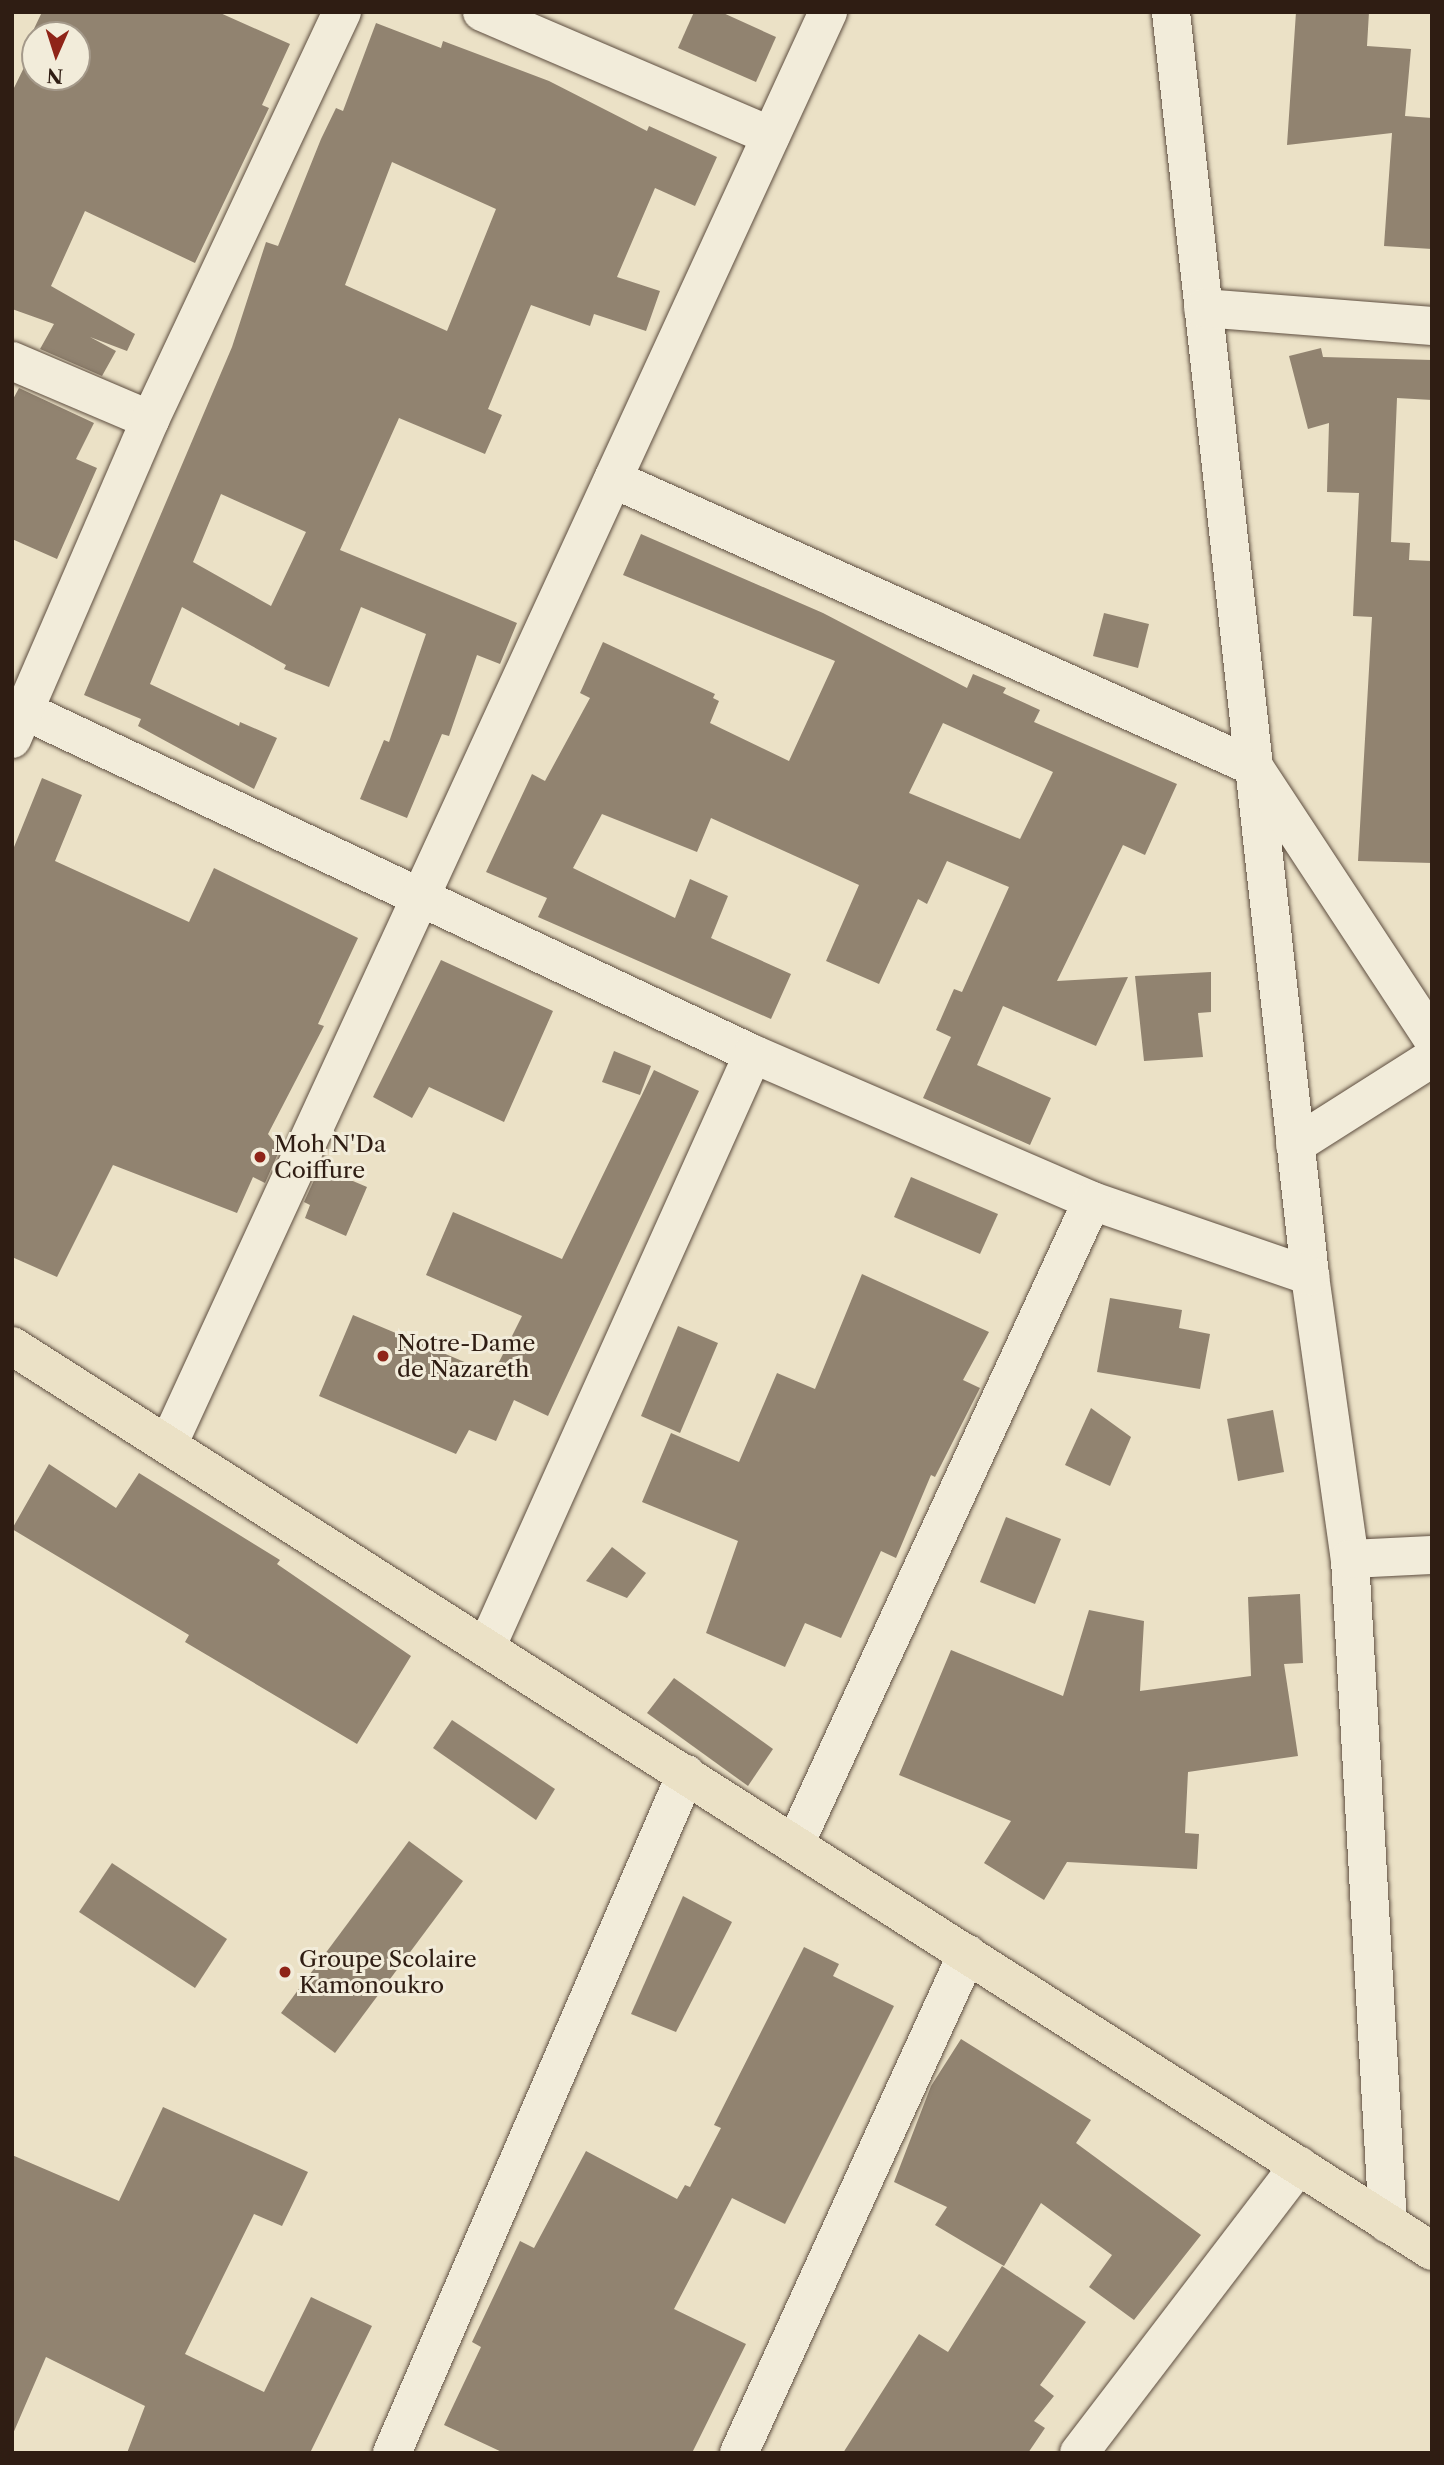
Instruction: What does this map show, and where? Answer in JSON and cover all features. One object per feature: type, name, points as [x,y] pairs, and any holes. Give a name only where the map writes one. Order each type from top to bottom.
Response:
[{"type":"main road","points":[[12,1346],[1432,2252]]},
{"type":"street","points":[[342,12],[150,420],[18,725],[425,897],[753,1054],[1092,1200],[1310,1276]]},
{"type":"street","points":[[482,12],[771,136]]},
{"type":"street","points":[[168,1445],[425,897],[613,479],[828,12]]},
{"type":"street","points":[[1171,12],[1310,1276],[1350,1559],[1388,2224]]},
{"type":"street","points":[[1203,308],[1432,326]]},
{"type":"street","points":[[12,360],[150,420]]},
{"type":"street","points":[[613,479],[1254,767],[1432,1038]]},
{"type":"street","points":[[486,1648],[753,1054]]},
{"type":"street","points":[[1295,1145],[1432,1058]]},
{"type":"street","points":[[795,1844],[1092,1200]]},
{"type":"street","points":[[1350,1559],[1432,1555]]},
{"type":"street","points":[[392,2453],[686,1774]]},
{"type":"street","points":[[739,2453],[967,1954]]},
{"type":"street","points":[[1079,2453],[1299,2165]]},
{"type":"building","points":[[42,12],[218,12],[290,44],[262,105],[269,108],[195,263],[85,211],[51,286],[135,334],[127,351],[90,337],[116,351],[102,376],[40,349],[54,324],[12,309],[12,92],[21,74],[21,91],[91,91],[91,21],[38,21]]},
{"type":"building","points":[[694,12],[721,12],[776,37],[756,82],[678,48]]},
{"type":"building","points":[[1296,12],[1369,12],[1367,46],[1411,49],[1405,116],[1432,118],[1432,249],[1384,246],[1392,133],[1287,145]]},
{"type":"building","points":[[376,23],[441,48],[443,41],[549,81],[647,131],[649,126],[717,157],[695,206],[655,188],[617,277],[660,291],[646,331],[594,314],[590,326],[531,305],[488,409],[502,415],[485,454],[399,418],[340,550],[517,623],[500,664],[477,655],[449,736],[442,734],[407,818],[360,799],[384,740],[389,742],[426,634],[361,607],[329,687],[284,669],[286,665],[182,607],[150,684],[239,726],[240,722],[277,738],[254,789],[138,726],[141,719],[84,695],[232,347],[266,242],[278,246],[321,139],[336,108],[343,111]],"holes":[[[392,162],[496,209],[447,331],[345,285]],[[221,494],[306,532],[271,606],[193,562]]]},
{"type":"building","points":[[1321,348],[1323,357],[1432,360],[1432,400],[1397,398],[1391,542],[1410,543],[1409,560],[1432,561],[1432,863],[1358,861],[1372,617],[1353,616],[1359,493],[1327,492],[1329,423],[1308,429],[1289,356]]},
{"type":"building","points":[[19,388],[94,423],[76,459],[97,468],[57,559],[12,539],[12,401]]},
{"type":"building","points":[[641,534],[823,613],[967,688],[973,674],[1006,688],[1003,693],[1040,710],[1034,722],[1177,784],[1145,855],[1123,845],[1057,981],[1128,977],[1096,1046],[1003,1006],[977,1065],[1051,1098],[1030,1145],[923,1098],[951,1037],[936,1030],[954,989],[962,992],[1009,887],[947,861],[927,904],[918,899],[879,984],[826,961],[859,885],[711,818],[697,852],[602,814],[573,868],[675,918],[690,879],[728,896],[711,938],[791,974],[771,1019],[538,917],[547,898],[486,872],[532,774],[545,781],[590,698],[580,693],[603,642],[715,694],[713,698],[719,701],[710,723],[789,761],[835,661],[623,575]],"holes":[[[943,723],[1053,772],[1020,839],[909,793]]]},
{"type":"building","points":[[1104,613],[1149,624],[1138,668],[1093,656]]},
{"type":"building","points":[[42,778],[82,795],[55,861],[189,922],[214,868],[358,938],[318,1024],[324,1026],[268,1134],[280,1149],[265,1183],[253,1177],[237,1213],[113,1165],[57,1277],[12,1257],[12,852]]},
{"type":"building","points":[[441,960],[553,1011],[504,1122],[429,1087],[412,1118],[373,1097]]},
{"type":"building","points":[[1211,972],[1211,1012],[1198,1013],[1203,1057],[1144,1061],[1135,976]]},
{"type":"building","points":[[614,1051],[651,1066],[640,1095],[602,1082]]},
{"type":"building","points":[[654,1070],[699,1091],[548,1416],[514,1400],[496,1441],[469,1430],[456,1454],[319,1396],[353,1315],[493,1374],[522,1316],[426,1275],[453,1212],[562,1259]]},
{"type":"building","points":[[320,1167],[367,1187],[346,1236],[305,1218],[310,1205],[304,1202]]},
{"type":"building","points":[[911,1177],[998,1214],[980,1254],[894,1217]]},
{"type":"building","points":[[862,1274],[989,1332],[963,1380],[980,1388],[935,1477],[931,1475],[896,1558],[881,1551],[841,1638],[805,1623],[785,1667],[706,1633],[738,1541],[642,1502],[671,1433],[739,1462],[777,1373],[815,1389]]},
{"type":"building","points":[[1110,1298],[1182,1310],[1179,1328],[1210,1334],[1200,1389],[1097,1372]]},
{"type":"building","points":[[678,1326],[718,1343],[680,1433],[641,1416]]},
{"type":"building","points":[[1091,1408],[1131,1437],[1110,1486],[1065,1465]]},
{"type":"building","points":[[1273,1410],[1284,1472],[1238,1481],[1227,1419]]},
{"type":"building","points":[[49,1464],[116,1508],[139,1473],[280,1560],[277,1564],[411,1656],[357,1744],[185,1642],[189,1635],[12,1529]]},
{"type":"building","points":[[1006,1517],[1061,1539],[1035,1604],[980,1582]]},
{"type":"building","points":[[612,1547],[646,1573],[627,1598],[586,1581]]},
{"type":"building","points":[[1300,1594],[1303,1663],[1284,1664],[1298,1756],[1188,1772],[1185,1833],[1199,1834],[1197,1869],[1067,1862],[1044,1900],[984,1863],[1011,1821],[899,1775],[951,1650],[1063,1696],[1089,1610],[1144,1621],[1140,1691],[1251,1676],[1248,1597]]},
{"type":"building","points":[[674,1678],[773,1749],[748,1786],[647,1713]]},
{"type":"building","points":[[452,1720],[555,1789],[536,1820],[433,1748]]},
{"type":"building","points":[[409,1841],[463,1881],[335,2053],[281,2013]]},
{"type":"building","points":[[112,1863],[227,1939],[195,1988],[79,1912]]},
{"type":"building","points":[[683,1896],[732,1922],[676,2032],[631,2014]]},
{"type":"building","points":[[804,1947],[839,1964],[833,1976],[894,2006],[785,2224],[732,2198],[674,2309],[746,2344],[692,2453],[504,2453],[444,2425],[481,2347],[472,2342],[520,2241],[534,2248],[586,2151],[677,2199],[685,2185],[690,2187],[721,2128],[714,2125]]},
{"type":"building","points":[[961,2039],[1091,2120],[1076,2143],[1201,2235],[1134,2320],[1089,2287],[1112,2255],[1041,2203],[1004,2266],[935,2225],[947,2207],[894,2182],[931,2086]]},
{"type":"building","points":[[163,2107],[308,2172],[282,2226],[254,2214],[185,2354],[264,2392],[311,2297],[372,2326],[310,2453],[127,2453],[145,2406],[46,2357],[12,2436],[12,2155],[119,2201]]},
{"type":"building","points":[[1002,2266],[1086,2322],[1040,2385],[1054,2396],[1034,2421],[1045,2428],[1028,2453],[843,2453],[919,2334],[948,2352]]},
{"type":"place","name":"Moh N'Da Coiffure","points":[[260,1157]]},
{"type":"place","name":"Notre-Dame de Nazareth","points":[[383,1356]]},
{"type":"place","name":"Groupe Scolaire Kamonoukro","points":[[285,1972]]}]
